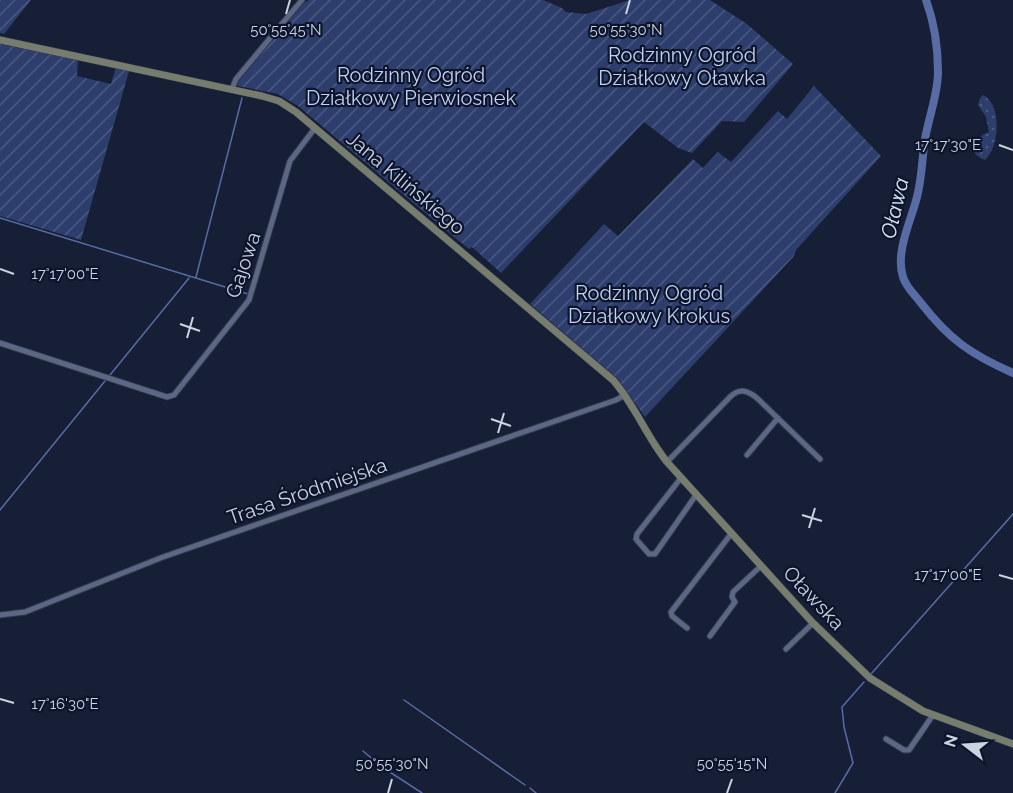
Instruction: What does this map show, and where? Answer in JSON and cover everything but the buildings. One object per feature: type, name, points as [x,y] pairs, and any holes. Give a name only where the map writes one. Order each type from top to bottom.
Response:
[{"type":"street","points":[[232,89],[236,79],[302,0]]},
{"type":"street","name":"Jana Kilińskiego","points":[[0,40],[232,89],[279,101],[296,111],[606,374],[625,395],[637,415]]},
{"type":"street","name":"Gajowa","points":[[0,343],[167,397],[174,395],[249,300],[290,161],[315,128]]},
{"type":"street","points":[[667,462],[737,391],[745,391],[754,395],[820,459]]},
{"type":"street","name":"Trasa Śródmiejska","points":[[0,615],[25,612],[155,560],[625,395]]},
{"type":"street","name":"Oławska","points":[[637,415],[667,462],[696,495],[813,622],[870,678],[909,704],[933,716],[1013,744]]},
{"type":"street","points":[[747,455],[778,418]]},
{"type":"street","points":[[681,478],[636,537],[649,554],[655,554],[696,495]]},
{"type":"street","points":[[687,628],[672,616],[671,612],[731,534]]},
{"type":"street","points":[[710,636],[735,602],[732,597],[733,592],[761,566]]},
{"type":"street","points":[[786,649],[813,622]]},
{"type":"street","points":[[886,739],[904,750],[909,750],[933,716]]},
{"type":"green space","points":[[0,0],[31,0],[4,34],[0,33]]},
{"type":"green space","points":[[309,0],[543,0],[566,12],[586,14],[630,0],[710,0],[747,24],[793,64],[744,122],[722,121],[692,153],[678,148],[644,122],[501,273],[472,247],[469,249],[448,232],[298,106],[278,94],[238,86],[237,83],[302,4]]},
{"type":"green space","points":[[0,44],[78,59],[77,76],[111,84],[116,67],[129,71],[81,240],[0,216]]},
{"type":"green space","name":"Rodzinny Ogród Działkowy Krokus","points":[[814,86],[881,156],[796,250],[794,256],[645,417],[617,378],[530,304],[604,224],[618,236],[693,159],[703,168],[718,152],[731,162],[778,111],[787,119]]},
{"type":"green space","points":[[983,95],[993,107],[997,126],[994,146],[985,160],[979,157],[973,149],[975,141],[989,132],[986,117],[978,105]]},
{"type":"waterway","name":"Oława","points":[[926,0],[935,36],[938,80],[925,139],[919,190],[902,247],[903,277],[910,290],[931,316],[951,336],[972,352],[1013,373]]},
{"type":"waterway","points":[[196,277],[242,98]]},
{"type":"waterway","points":[[0,218],[248,294]]},
{"type":"waterway","points":[[110,375],[189,278]]},
{"type":"waterway","points":[[0,510],[105,381]]},
{"type":"waterway","points":[[871,674],[1013,514]]},
{"type":"waterway","points":[[835,793],[853,763],[844,727],[842,707],[864,682]]},
{"type":"waterway","points":[[404,700],[525,785]]},
{"type":"waterway","points":[[363,751],[382,767],[422,793]]},
{"type":"waterway","points":[[530,788],[536,793]]},
{"type":"park label","name":"Rodzinny Ogród Działkowy Oławka","points":[[682,66]]},
{"type":"park label","name":"Rodzinny Ogród Działkowy Pierwiosnek","points":[[411,86]]}]
